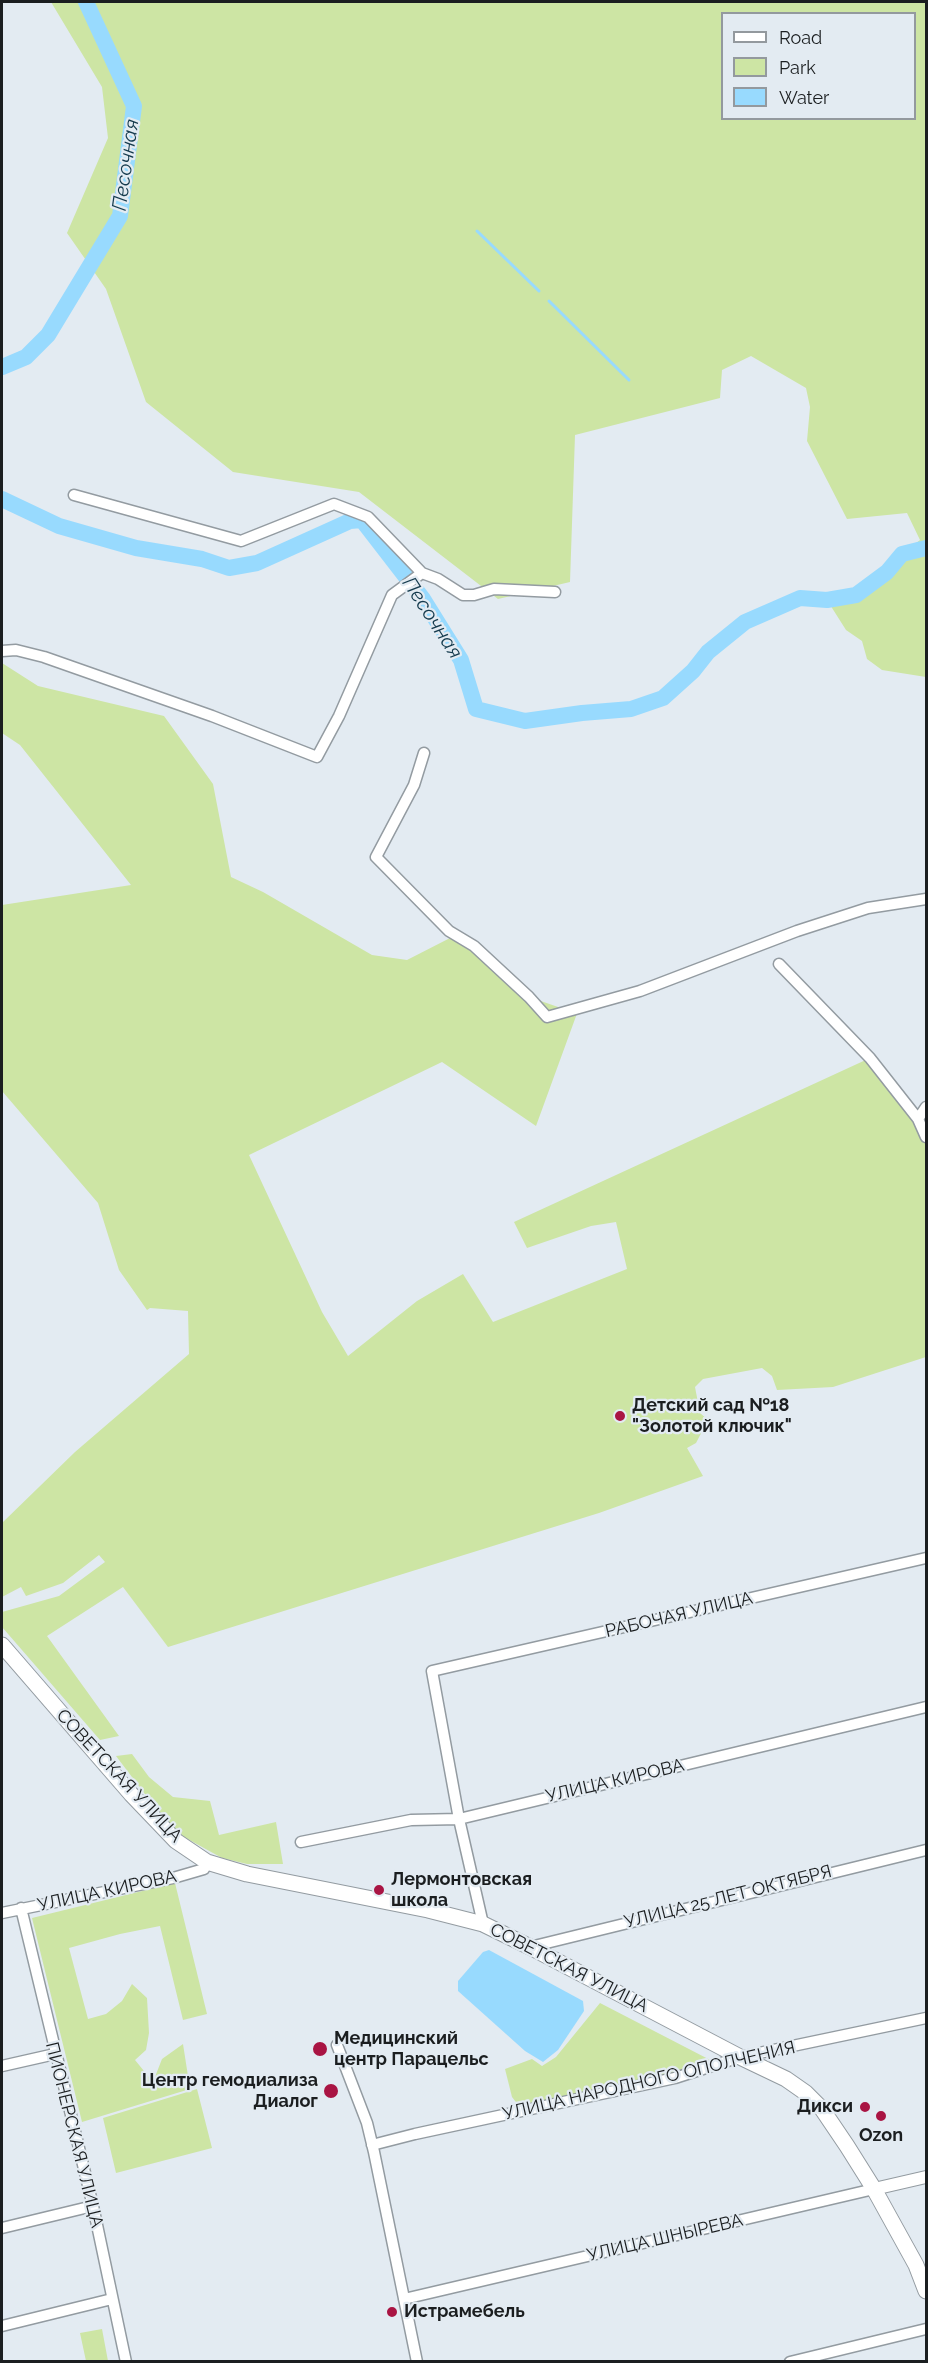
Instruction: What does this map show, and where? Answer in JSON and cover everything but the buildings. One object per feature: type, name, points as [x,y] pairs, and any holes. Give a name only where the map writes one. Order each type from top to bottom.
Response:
[{"type":"main road","name":"СОВЕТСКАЯ УЛИЦА","points":[[2,1645],[131,1794],[176,1841],[207,1862],[247,1874],[428,1910],[483,1924],[786,2079],[806,2093],[822,2109],[874,2189],[916,2265],[927,2290]]},
{"type":"street","points":[[74,495],[241,540],[334,504],[368,517],[422,573],[430,574],[463,596],[494,589],[555,592]]},
{"type":"street","points":[[2,651],[16,650],[44,657],[212,716],[317,757],[339,716],[392,595],[422,573]]},
{"type":"street","points":[[424,753],[414,785],[376,857],[449,931],[474,946],[547,1017],[640,991],[797,931],[868,908],[927,899]]},
{"type":"street","points":[[779,964],[870,1058],[918,1119],[927,1137]]},
{"type":"street","points":[[918,1119],[927,1107]]},
{"type":"street","name":"РАБОЧАЯ УЛИЦА","points":[[459,1818],[432,1671],[927,1558]]},
{"type":"street","name":"УЛИЦА КИРОВА","points":[[301,1842],[411,1820],[459,1818],[927,1707]]},
{"type":"street","points":[[459,1818],[483,1924]]},
{"type":"street","name":"УЛИЦА 25 ЛЕТ ОКТЯБРЯ","points":[[530,1947],[927,1850]]},
{"type":"street","name":"УЛИЦА КИРОВА","points":[[2,1913],[173,1878],[204,1869],[207,1862]]},
{"type":"street","name":"ПИОНЕРСКАЯ УЛИЦА","points":[[21,1908],[93,2206],[126,2361]]},
{"type":"street","name":"УЛИЦА НАРОДНОГО ОПОЛЧЕНИЯ","points":[[372,2145],[675,2078],[740,2057],[927,2018]]},
{"type":"street","points":[[337,2045],[367,2123],[417,2361]]},
{"type":"street","points":[[2,2066],[55,2054]]},
{"type":"street","name":"УЛИЦА ШНЫРЕВА","points":[[404,2299],[927,2177]]},
{"type":"street","points":[[2,2228],[93,2206]]},
{"type":"street","points":[[2,2326],[112,2299]]},
{"type":"street","points":[[790,2361],[927,2329]]},
{"type":"green space","points":[[51,2],[926,2],[926,677],[882,670],[867,659],[862,641],[846,630],[827,600],[856,595],[887,572],[902,554],[920,540],[907,513],[847,519],[807,441],[810,407],[806,388],[751,356],[722,370],[720,398],[575,435],[570,582],[498,599],[359,492],[233,472],[146,402],[106,289],[67,233],[108,138],[102,87]]},
{"type":"green space","points":[[2,663],[38,686],[164,716],[213,784],[231,877],[263,892],[372,955],[407,960],[452,937],[481,947],[538,1000],[558,1007],[579,1008],[536,1126],[442,1062],[249,1155],[322,1312],[348,1356],[417,1301],[463,1274],[493,1322],[627,1269],[616,1222],[591,1226],[527,1248],[514,1222],[870,1058],[926,1137],[926,1357],[833,1387],[777,1390],[772,1376],[762,1368],[703,1379],[695,1387],[700,1413],[708,1420],[696,1443],[687,1448],[703,1476],[599,1513],[168,1647],[123,1587],[47,1636],[119,1736],[100,1740],[2,1627],[2,1612],[59,1596],[105,1562],[99,1555],[63,1583],[26,1596],[21,1587],[2,1597],[2,1523],[75,1452],[189,1354],[188,1311],[150,1308],[147,1310],[119,1270],[98,1203],[2,1091],[2,905],[131,885],[20,745],[2,733]]},
{"type":"green space","points":[[132,1754],[149,1777],[173,1797],[210,1801],[219,1835],[276,1822],[283,1864],[247,1864],[222,1858],[184,1837],[154,1806],[116,1756]]},
{"type":"green space","points":[[175,1883],[207,2014],[183,2020],[160,1926],[69,1948],[88,2019],[106,2014],[122,2001],[132,1984],[147,1998],[149,2033],[146,2050],[135,2060],[153,2082],[162,2059],[183,2044],[190,2089],[82,2122],[32,1918]]},
{"type":"green space","points":[[600,2003],[716,2063],[526,2110],[519,2106],[512,2097],[505,2069],[532,2059],[542,2066],[556,2057]]},
{"type":"green space","points":[[197,2089],[212,2148],[116,2173],[103,2118]]},
{"type":"green space","points":[[102,2329],[108,2361],[86,2361],[80,2333]]},
{"type":"water","points":[[489,1950],[583,2001],[584,2011],[558,2050],[543,2062],[525,2051],[458,1991],[458,1981],[483,1952]]},
{"type":"waterway","name":"Песочная","points":[[2,367],[26,357],[48,335],[120,216],[134,106],[86,2]]},
{"type":"waterway","points":[[477,231],[539,291]]},
{"type":"waterway","points":[[549,301],[629,380]]},
{"type":"waterway","name":"Песочная","points":[[2,499],[59,526],[136,548],[202,559],[229,568],[257,563],[350,521],[362,520],[423,599],[461,660],[476,709],[525,721],[631,709],[663,698],[693,671],[708,652],[745,622],[800,598],[827,600],[856,595],[887,572],[902,554],[926,548]]},
{"type":"place","name":"Детский сад №18 \"Золотой ключик\"","points":[[620,1416]]},
{"type":"place","name":"Лермонтовская школа","points":[[379,1890]]},
{"type":"place","name":"Медицинский центр Парацельс","points":[[320,2049]]},
{"type":"place","name":"Центр гемодиализа Диалог","points":[[331,2091]]},
{"type":"place","name":"Дикси","points":[[865,2107]]},
{"type":"place","name":"Ozon","points":[[881,2116]]},
{"type":"place","name":"Истрамебель","points":[[392,2312]]}]
